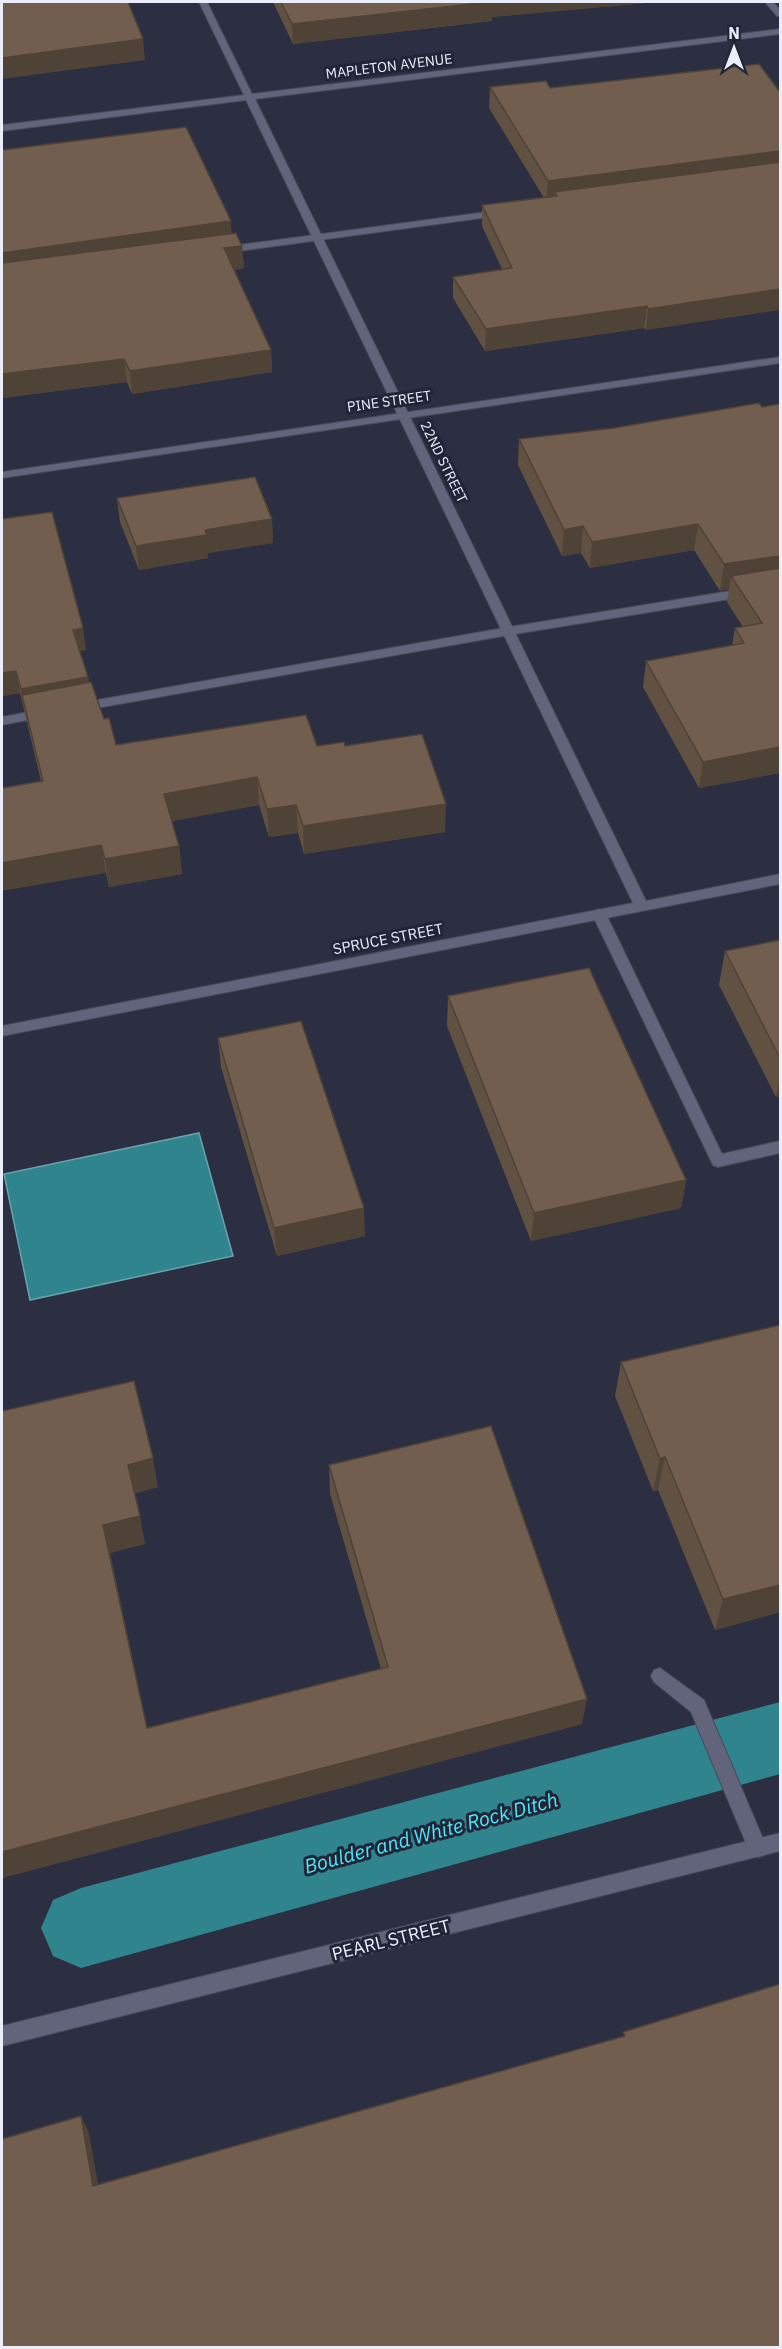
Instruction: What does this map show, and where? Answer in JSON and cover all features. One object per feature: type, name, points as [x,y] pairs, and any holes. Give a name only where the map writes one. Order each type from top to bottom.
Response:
[{"type":"street","name":"22ND STREET","points":[[203,2],[640,905]]},
{"type":"street","points":[[769,2],[780,14]]},
{"type":"street","name":"MAPLETON AVENUE","points":[[2,128],[780,31]]},
{"type":"street","points":[[212,252],[507,212]]},
{"type":"street","name":"PINE STREET","points":[[2,474],[780,360]]},
{"type":"street","points":[[2,721],[509,631],[780,587]]},
{"type":"street","name":"SPRUCE STREET","points":[[2,1031],[780,879]]},
{"type":"street","points":[[599,914],[718,1161],[780,1147]]},
{"type":"street","points":[[660,1676],[698,1706],[758,1848]]},
{"type":"street","name":"PEARL STREET","points":[[2,2036],[780,1842]]},
{"type":"shaded area","points":[[199,1133],[233,1256],[30,1300],[4,1174]]},
{"type":"building","points":[[2,2],[128,2],[143,39],[2,58]]},
{"type":"building","points":[[281,2],[490,2],[292,24]]},
{"type":"building","points":[[759,64],[780,92],[780,151],[548,181],[490,87],[546,81],[550,88]]},
{"type":"building","points":[[186,127],[231,221],[2,253],[2,150]]},
{"type":"building","points":[[780,162],[780,289],[648,309],[647,306],[486,329],[453,277],[512,268],[482,205],[557,196],[554,192]]},
{"type":"building","points":[[236,233],[242,246],[224,248],[271,350],[130,371],[124,359],[2,374],[2,263]]},
{"type":"building","points":[[759,403],[762,407],[780,404],[780,556],[724,564],[698,524],[592,542],[583,526],[564,530],[519,439],[614,428]]},
{"type":"building","points":[[255,477],[272,519],[205,530],[207,535],[136,546],[117,498]]},
{"type":"building","points":[[52,512],[83,628],[73,630],[88,677],[21,689],[16,671],[2,673],[2,519]]},
{"type":"building","points":[[780,568],[780,747],[703,762],[646,661],[744,643],[735,628],[762,623],[731,576]]},
{"type":"building","points":[[91,682],[104,719],[109,718],[116,745],[306,715],[317,746],[344,742],[345,746],[422,734],[446,804],[303,826],[296,805],[267,809],[257,777],[164,794],[179,846],[105,859],[101,845],[2,863],[2,788],[43,781],[22,695]]},
{"type":"building","points":[[780,940],[780,1058],[725,951]]},
{"type":"building","points":[[589,968],[686,1180],[534,1213],[448,996]]},
{"type":"building","points":[[301,1021],[364,1208],[274,1228],[218,1038]]},
{"type":"building","points":[[780,1325],[780,1585],[723,1599],[665,1457],[660,1459],[621,1362]]},
{"type":"building","points":[[134,1381],[153,1458],[128,1465],[140,1516],[103,1525],[147,1728],[388,1667],[329,1465],[491,1426],[587,1699],[2,1852],[2,1411]]},
{"type":"building","points":[[780,1984],[780,2348],[2,2348],[2,2139],[81,2116],[93,2186],[625,2036],[623,2032]]},
{"type":"waterway","name":"Boulder and White Rock Ditch","points":[[81,1928],[780,1738]]}]
